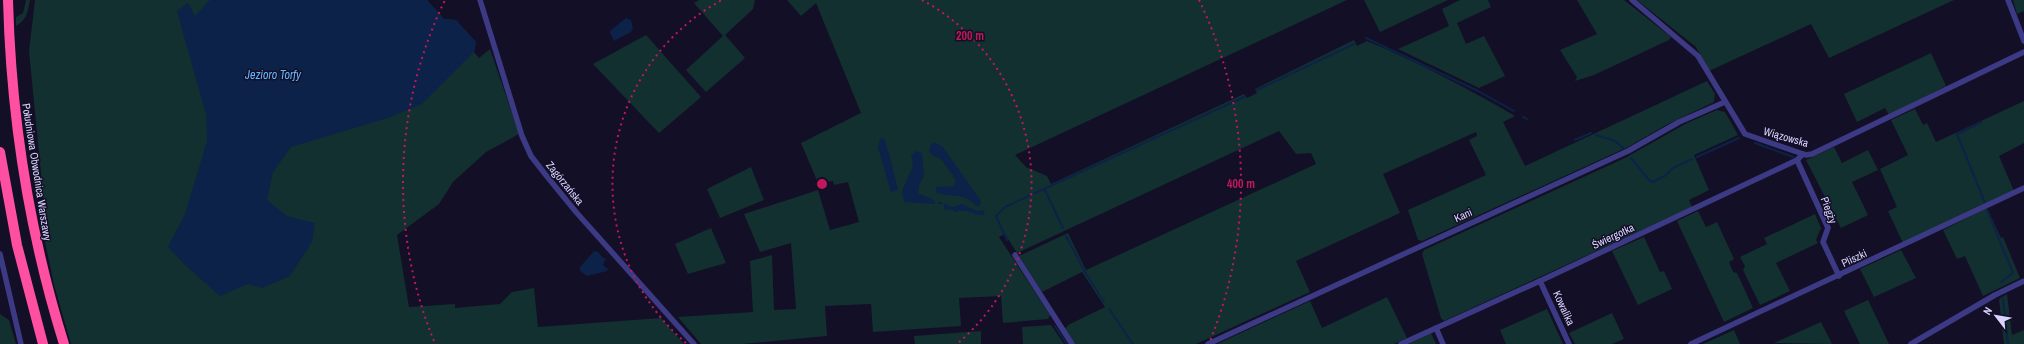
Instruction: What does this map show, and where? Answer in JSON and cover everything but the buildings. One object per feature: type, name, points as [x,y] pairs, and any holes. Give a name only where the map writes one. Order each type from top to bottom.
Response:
[{"type":"highway","name":"Południowa Obwodnica Warszawy","points":[[8,0],[13,98],[26,187],[43,270],[64,344]]},
{"type":"highway","points":[[0,152],[17,245],[43,344]]},
{"type":"street","name":"Zagórzańska","points":[[480,0],[522,136],[531,156],[576,212],[694,344]]},
{"type":"street","name":"Wiązowska","points":[[1632,0],[1698,56],[1745,134],[1803,154],[1812,154],[2024,52]]},
{"type":"street","points":[[2008,0],[2024,41]]},
{"type":"street","name":"Kani","points":[[1208,344],[1628,151],[1678,122],[1725,102]]},
{"type":"street","points":[[1797,160],[1803,154]]},
{"type":"street","name":"Piegży","points":[[1797,160],[1828,228],[1824,242],[1839,276]]},
{"type":"street","name":"Świergotka","points":[[1400,344],[1540,281],[1797,160]]},
{"type":"street","name":"Pliszki","points":[[1691,344],[1839,276],[2024,188]]},
{"type":"street","points":[[0,254],[21,344]]},
{"type":"street","points":[[1015,255],[1072,344]]},
{"type":"street","name":"Kowalika","points":[[1540,281],[1569,344]]},
{"type":"street","points":[[1911,344],[1996,295],[2024,281]]},
{"type":"street","points":[[1436,328],[1443,344]]},
{"type":"green space","points":[[26,0],[30,0],[29,8],[23,21],[16,26],[16,17],[23,13]]},
{"type":"green space","points":[[35,0],[427,0],[444,19],[456,20],[476,42],[474,52],[479,58],[490,49],[519,134],[486,152],[453,182],[439,204],[397,235],[409,307],[455,304],[455,308],[500,304],[512,292],[534,288],[538,327],[661,318],[684,344],[71,344],[54,285],[40,217],[45,214],[29,51]]},
{"type":"green space","points":[[699,0],[755,0],[753,9],[725,35],[745,58],[706,92],[686,70],[723,36],[694,3]]},
{"type":"green space","points":[[787,0],[1347,0],[1015,155],[1026,167],[1047,176],[1051,184],[1244,94],[1247,98],[1257,93],[1255,89],[1354,40],[1357,46],[1367,41],[1405,58],[1461,86],[1515,116],[1503,122],[1525,166],[1707,81],[1715,94],[1714,102],[1666,125],[1628,147],[1422,241],[1418,240],[1408,210],[1486,175],[1469,140],[1477,136],[1476,132],[1383,174],[1400,213],[1296,261],[1310,292],[1196,344],[1075,344],[1065,329],[1068,325],[1105,307],[1082,272],[1042,292],[1019,256],[1068,233],[1086,270],[1316,164],[1311,153],[1296,154],[1279,131],[1017,253],[1005,234],[999,237],[1050,315],[1048,319],[1003,323],[1001,296],[959,298],[961,326],[873,332],[871,304],[825,306],[827,336],[743,344],[701,344],[678,317],[753,312],[750,261],[772,255],[774,310],[796,309],[791,243],[760,252],[744,214],[818,190],[830,230],[859,222],[848,182],[834,185],[833,181],[818,183],[801,143],[861,113],[816,3],[801,16]]},
{"type":"green space","points":[[1364,0],[1448,0],[1380,32]]},
{"type":"green space","points":[[1460,0],[1488,0],[1491,7],[1457,23],[1466,44],[1484,36],[1505,76],[1479,88],[1398,49],[1449,26],[1442,9]]},
{"type":"green space","points":[[1577,0],[1624,0],[1671,37],[1669,40],[1594,75],[1575,81],[1577,77],[1560,50],[1597,34]]},
{"type":"green space","points":[[1637,0],[1954,0],[1829,58],[1811,24],[1709,71],[1696,47]]},
{"type":"green space","points":[[2013,0],[2024,0],[2024,11],[2017,14]]},
{"type":"green space","points":[[646,35],[701,97],[659,133],[593,64]]},
{"type":"green space","points":[[1931,53],[1946,86],[1889,115],[1885,108],[1857,122],[1844,94]]},
{"type":"green space","points":[[2024,101],[2024,143],[1999,156],[2014,191],[1903,243],[1888,211],[1897,207],[1880,169],[1908,155],[1891,120],[1915,109],[1923,125],[1927,123],[1936,142]]},
{"type":"green space","points":[[1717,110],[1725,112],[1738,135],[1694,155],[1709,190],[1689,200],[1692,207],[1444,321],[1441,318],[1422,254],[1424,250],[1625,158],[1687,123]]},
{"type":"green space","points":[[1834,147],[1842,163],[1868,150],[1878,170],[1852,182],[1868,215],[1841,228],[1806,160]]},
{"type":"green space","points":[[751,167],[764,200],[720,218],[707,189]]},
{"type":"green space","points":[[1987,208],[2001,238],[2003,237],[2020,278],[1983,296],[1965,256],[1957,259],[1943,230]]},
{"type":"green space","points":[[1698,211],[1706,227],[1717,222],[1734,259],[1729,262],[1733,272],[1737,273],[1753,308],[1724,322],[1677,221]]},
{"type":"green space","points":[[1815,214],[1821,228],[1816,240],[1818,243],[1776,263],[1790,291],[1760,305],[1743,270],[1745,266],[1740,257],[1767,244],[1764,238]]},
{"type":"green space","points":[[711,228],[726,263],[688,274],[675,244]]},
{"type":"green space","points":[[1644,237],[1660,272],[1664,271],[1672,289],[1638,305],[1612,251]]},
{"type":"green space","points":[[1901,250],[1916,278],[1874,297],[1860,269]]},
{"type":"green space","points":[[2007,294],[2012,335],[2024,330],[2024,344],[2004,344],[1999,299]]},
{"type":"green space","points":[[1387,297],[1407,338],[1394,344],[1217,344],[1310,301],[1322,328]]},
{"type":"green space","points":[[1868,300],[1889,344],[1860,344],[1844,311]]},
{"type":"green space","points":[[1547,309],[1563,344],[1506,344],[1500,330]]},
{"type":"green space","points":[[1612,313],[1624,339],[1612,344],[1575,344],[1569,333]]},
{"type":"green space","points":[[0,314],[9,320],[16,344],[0,344]]},
{"type":"green space","points":[[1821,322],[1832,344],[1774,343]]},
{"type":"green space","points":[[1051,325],[1064,344],[1023,344],[1022,327]]},
{"type":"green space","points":[[1734,330],[1740,344],[1703,344]]},
{"type":"green space","points":[[981,331],[981,344],[915,344],[914,336]]},
{"type":"green space","points":[[1431,333],[1436,344],[1408,344]]},
{"type":"water","name":"Jezioro Torfy","points":[[210,0],[427,0],[444,19],[456,20],[476,42],[474,52],[422,104],[388,118],[291,147],[273,172],[267,200],[287,216],[315,223],[312,242],[290,276],[262,288],[248,284],[220,296],[185,265],[168,247],[185,214],[207,141],[206,115],[177,11],[188,3],[195,16]]},
{"type":"water","points":[[626,18],[631,20],[633,28],[631,32],[614,41],[610,33],[611,30]]},
{"type":"water","points":[[884,138],[898,190],[891,192],[878,148],[880,139]]},
{"type":"water","points":[[934,142],[943,147],[979,198],[981,203],[979,206],[976,206],[966,198],[936,192],[936,187],[954,186],[956,180],[941,159],[933,156],[929,151],[930,145]]},
{"type":"water","points":[[916,151],[922,153],[924,176],[919,185],[918,193],[934,200],[935,204],[904,202],[902,191],[913,166],[911,155]]},
{"type":"water","points":[[938,201],[953,207],[962,204],[977,211],[983,210],[985,212],[983,215],[967,211],[954,212],[954,210],[944,209],[944,204],[938,204]]},
{"type":"water","points":[[594,251],[598,252],[603,258],[606,258],[603,265],[608,269],[607,271],[587,276],[580,271],[580,267]]},
{"type":"waterway","points":[[1366,38],[1478,91],[1514,111]]},
{"type":"waterway","points":[[1257,90],[1354,44]]},
{"type":"waterway","points":[[1007,240],[996,216],[1005,207],[1244,97]]},
{"type":"waterway","points":[[1523,117],[1527,119]]},
{"type":"waterway","points":[[1982,122],[1957,134],[1985,203]]},
{"type":"waterway","points":[[1575,140],[1591,133]]},
{"type":"waterway","points":[[1596,135],[1615,141],[1623,148]]},
{"type":"waterway","points":[[1697,157],[1739,138]]},
{"type":"waterway","points":[[1755,143],[1793,157]]},
{"type":"waterway","points":[[1631,158],[1649,180],[1653,182],[1666,175],[1673,168],[1692,159]]},
{"type":"waterway","points":[[1045,190],[1063,228]]},
{"type":"waterway","points":[[1987,210],[2013,273],[2001,282]]},
{"type":"waterway","points":[[1066,236],[1085,272],[1104,302]]},
{"type":"waterway","points":[[2003,299],[2008,344]]},
{"type":"waterway","points":[[1109,309],[1133,344]]},
{"type":"waterway","points":[[1055,326],[1067,344]]}]
